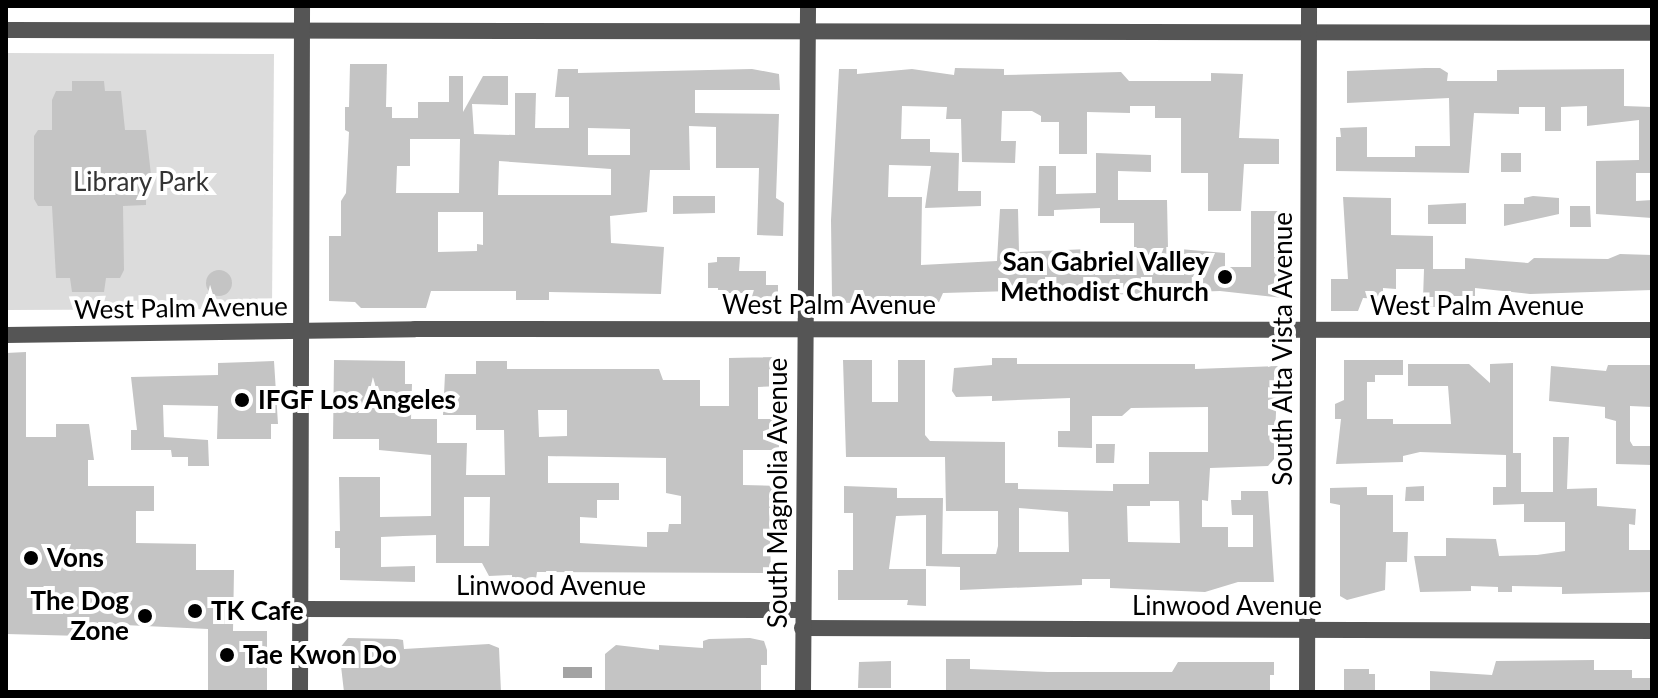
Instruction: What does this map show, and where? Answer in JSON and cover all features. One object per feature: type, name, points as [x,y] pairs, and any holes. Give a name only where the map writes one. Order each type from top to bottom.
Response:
[{"type":"street","points":[[300,692],[304,331],[302,6]]},
{"type":"street","name":"South Magnolia Avenue","points":[[803,692],[803,329],[808,6]]},
{"type":"street","name":"South Alta Vista Avenue","points":[[1307,692],[1309,6]]},
{"type":"street","points":[[6,30],[1309,35],[1652,33]]},
{"type":"street","name":"West Palm Avenue","points":[[6,335],[803,329],[1652,330]]},
{"type":"street","name":"Linwood Avenue","points":[[300,609],[802,610]]},
{"type":"street","name":"Linwood Avenue","points":[[802,628],[1652,631]]},
{"type":"green space","name":"Library Park","points":[[6,53],[274,54],[272,309],[6,310]]},
{"type":"shaded area","points":[[563,667],[592,667],[592,678],[563,678]]},
{"type":"building","points":[[350,64],[387,64],[386,107],[392,107],[392,118],[418,118],[418,102],[449,102],[449,76],[463,76],[463,112],[483,76],[508,76],[508,105],[472,104],[474,134],[515,135],[515,93],[536,93],[535,128],[569,128],[569,97],[555,97],[558,69],[578,69],[578,73],[752,69],[779,74],[780,90],[695,90],[695,113],[779,114],[776,198],[784,203],[783,236],[757,235],[759,168],[716,168],[716,127],[689,126],[690,170],[650,170],[647,212],[610,216],[611,243],[664,247],[661,294],[549,292],[549,300],[516,300],[516,291],[431,291],[426,308],[361,308],[355,302],[329,301],[329,236],[341,236],[341,201],[346,193],[349,132],[345,130],[345,107],[349,107]],"holes":[[[588,128],[630,129],[630,155],[588,155]],[[410,139],[460,139],[459,193],[396,193],[397,166],[410,166]],[[499,161],[611,169],[611,195],[498,195]],[[438,212],[483,212],[483,245],[477,244],[477,251],[438,252]]]},
{"type":"building","points":[[955,68],[1004,69],[1004,75],[1121,72],[1129,81],[1211,81],[1211,73],[1243,74],[1239,138],[1279,139],[1279,164],[1244,164],[1241,211],[1208,211],[1208,173],[1181,173],[1181,118],[1155,118],[1155,106],[1130,106],[1130,113],[1087,112],[1087,154],[1059,154],[1059,122],[1041,122],[1041,116],[1032,111],[1002,111],[1001,141],[1016,141],[1015,163],[962,162],[961,119],[946,119],[947,107],[902,106],[901,139],[930,139],[930,152],[959,153],[958,191],[981,191],[981,206],[925,208],[931,166],[889,165],[888,197],[922,197],[921,265],[997,261],[1000,209],[1018,209],[1019,252],[1088,249],[1088,263],[1134,263],[1134,223],[1100,223],[1100,208],[1054,210],[1054,216],[1038,216],[1039,166],[1056,166],[1056,194],[1096,193],[1096,153],[1151,155],[1151,172],[1118,171],[1118,200],[1167,200],[1168,248],[1225,253],[1225,267],[1251,267],[1251,211],[1283,211],[1283,298],[1220,291],[1070,296],[1070,291],[1012,291],[943,293],[939,302],[837,303],[832,298],[831,220],[839,69],[857,69],[857,74],[912,69],[954,75]]},
{"type":"building","points":[[1440,68],[1448,73],[1447,81],[1497,81],[1497,70],[1624,69],[1624,106],[1652,107],[1652,173],[1636,173],[1636,201],[1652,200],[1652,218],[1596,214],[1596,161],[1639,160],[1639,120],[1587,126],[1587,106],[1561,107],[1561,131],[1545,131],[1545,107],[1519,107],[1519,114],[1474,113],[1469,173],[1336,171],[1336,137],[1341,137],[1340,128],[1367,127],[1367,157],[1415,157],[1415,146],[1450,146],[1449,98],[1347,103],[1347,71]]},
{"type":"building","points":[[72,81],[104,81],[105,91],[121,91],[125,130],[146,130],[151,175],[146,175],[146,205],[123,206],[124,270],[120,278],[106,278],[104,292],[72,292],[70,278],[56,278],[52,206],[38,206],[34,199],[34,136],[38,130],[52,130],[52,100],[56,91],[72,91]]},
{"type":"building","points":[[1501,153],[1521,153],[1521,172],[1501,172]]},
{"type":"building","points":[[673,196],[715,196],[715,213],[673,214]]},
{"type":"building","points":[[1343,197],[1391,198],[1391,235],[1433,236],[1433,269],[1396,269],[1396,289],[1383,288],[1383,299],[1363,298],[1358,311],[1331,311],[1331,279],[1348,279]]},
{"type":"building","points":[[1524,198],[1559,198],[1559,214],[1504,226],[1504,204],[1524,204]]},
{"type":"building","points":[[1466,203],[1466,224],[1428,224],[1428,205]]},
{"type":"building","points":[[1570,206],[1590,206],[1591,227],[1570,227]]},
{"type":"building","points":[[1620,254],[1652,255],[1652,290],[1530,294],[1475,288],[1475,296],[1447,296],[1447,307],[1430,307],[1430,299],[1423,299],[1424,269],[1465,269],[1465,258],[1528,263],[1534,258],[1608,259]]},
{"type":"building","points":[[717,257],[740,257],[739,271],[766,271],[766,285],[778,285],[778,301],[748,301],[748,293],[718,293],[718,288],[708,288],[708,263],[717,262]]},
{"type":"building","points":[[219,270],[228,274],[232,283],[228,292],[219,296],[210,292],[206,283],[210,274]]},
{"type":"building","points":[[26,352],[26,437],[56,437],[56,424],[89,424],[94,460],[88,460],[88,486],[154,486],[154,511],[136,511],[136,543],[196,544],[196,570],[234,570],[233,631],[267,631],[267,692],[208,690],[208,629],[82,623],[82,636],[6,634],[6,353]]},
{"type":"building","points":[[781,357],[781,386],[758,387],[758,419],[779,419],[779,450],[743,450],[743,485],[782,486],[782,508],[769,508],[771,573],[537,572],[536,579],[512,580],[512,575],[489,576],[482,563],[436,563],[436,535],[381,537],[381,567],[415,566],[415,582],[340,580],[340,548],[335,548],[335,531],[340,531],[339,477],[380,477],[380,517],[431,516],[431,455],[379,450],[379,439],[333,439],[334,360],[405,361],[405,384],[412,384],[411,419],[437,419],[437,443],[467,443],[466,475],[505,475],[504,430],[476,430],[476,415],[443,415],[445,374],[476,374],[476,361],[507,361],[507,369],[659,369],[663,380],[700,380],[700,406],[729,406],[729,358]],"holes":[[[538,410],[567,410],[567,436],[539,437]],[[548,456],[666,458],[666,493],[681,496],[681,524],[669,524],[668,532],[647,532],[647,547],[580,543],[580,517],[597,518],[597,500],[619,500],[619,483],[548,483]],[[464,497],[490,497],[489,546],[464,546]]]},
{"type":"building","points":[[992,358],[1017,358],[1017,364],[1195,364],[1195,369],[1278,366],[1274,459],[1268,466],[1210,468],[1208,501],[1202,500],[1202,527],[1228,527],[1228,547],[1253,547],[1253,515],[1232,515],[1231,500],[1241,500],[1241,491],[1268,491],[1274,582],[1238,582],[1205,592],[1110,588],[1110,579],[1082,579],[1082,585],[960,590],[960,567],[926,566],[926,515],[896,516],[889,569],[926,569],[926,606],[907,605],[908,600],[838,600],[838,570],[853,570],[853,513],[844,513],[844,486],[897,488],[897,498],[943,498],[942,554],[996,554],[998,546],[998,511],[946,511],[945,457],[846,457],[843,360],[872,360],[872,402],[898,402],[898,360],[925,360],[925,435],[930,441],[1005,442],[1005,483],[1018,483],[1018,489],[1113,491],[1113,484],[1149,484],[1149,452],[1208,452],[1208,407],[1131,408],[1122,416],[1092,416],[1092,448],[1058,447],[1058,431],[1070,431],[1070,398],[992,401],[992,396],[956,397],[952,391],[954,368],[992,365]],"holes":[[[1150,501],[1179,501],[1180,543],[1128,542],[1127,506],[1150,506]],[[1019,508],[1068,512],[1069,552],[1019,552]]]},
{"type":"building","points":[[1344,360],[1403,360],[1403,375],[1375,375],[1375,382],[1367,382],[1367,419],[1393,419],[1393,424],[1451,424],[1448,386],[1408,386],[1408,364],[1469,364],[1490,383],[1490,364],[1513,363],[1513,453],[1521,453],[1521,492],[1553,492],[1553,437],[1569,437],[1567,489],[1597,488],[1597,506],[1636,509],[1635,525],[1629,524],[1629,550],[1652,550],[1652,592],[1562,594],[1562,587],[1512,586],[1512,592],[1498,592],[1498,587],[1471,586],[1471,591],[1420,592],[1414,556],[1446,556],[1446,538],[1496,539],[1499,556],[1537,555],[1565,551],[1565,522],[1524,522],[1524,504],[1493,505],[1493,487],[1506,487],[1506,455],[1420,452],[1403,456],[1403,462],[1336,464],[1341,419],[1335,419],[1335,404],[1344,400]]},
{"type":"building","points":[[274,361],[278,424],[271,424],[271,439],[217,439],[218,406],[163,405],[164,437],[208,440],[209,466],[188,466],[188,457],[172,457],[171,450],[131,450],[131,430],[137,430],[131,377],[218,375],[218,363]]},
{"type":"building","points":[[1608,365],[1652,365],[1652,407],[1630,406],[1630,441],[1633,446],[1652,446],[1652,465],[1616,464],[1616,421],[1605,418],[1605,407],[1549,401],[1551,366],[1606,371]]},
{"type":"building","points":[[1096,444],[1115,444],[1114,463],[1096,463]]},
{"type":"building","points":[[1424,486],[1424,501],[1405,501],[1406,487]]},
{"type":"building","points":[[1367,487],[1367,495],[1393,495],[1393,532],[1408,532],[1407,562],[1386,562],[1385,590],[1347,600],[1340,596],[1340,505],[1330,503],[1330,488]]},
{"type":"building","points":[[348,638],[403,640],[404,649],[489,644],[499,648],[501,692],[344,692],[339,649]]},
{"type":"building","points":[[750,638],[764,641],[767,650],[767,665],[761,665],[761,692],[605,692],[605,654],[616,645],[659,650],[659,645],[703,648],[703,641],[709,639]]},
{"type":"building","points":[[946,659],[970,659],[970,669],[1048,672],[1172,672],[1178,662],[1274,662],[1274,675],[1270,675],[1270,690],[1233,692],[946,692]]},
{"type":"building","points":[[1594,660],[1594,670],[1632,670],[1632,678],[1652,678],[1652,692],[1430,692],[1430,671],[1492,675],[1496,661]]},
{"type":"building","points":[[891,661],[891,688],[858,688],[859,662]]},
{"type":"building","points":[[1344,669],[1369,669],[1369,674],[1375,674],[1375,692],[1344,690]]},
{"type":"place","name":"San Gabriel Valley Methodist Church","points":[[1225,277]]},
{"type":"place","name":"IFGF Los Angeles","points":[[242,400]]},
{"type":"place","name":"Vons","points":[[31,558]]},
{"type":"place","name":"TK Cafe","points":[[195,611]]},
{"type":"place","name":"The Dog Zone","points":[[145,616]]},
{"type":"place","name":"Tae Kwon Do","points":[[227,655]]}]
